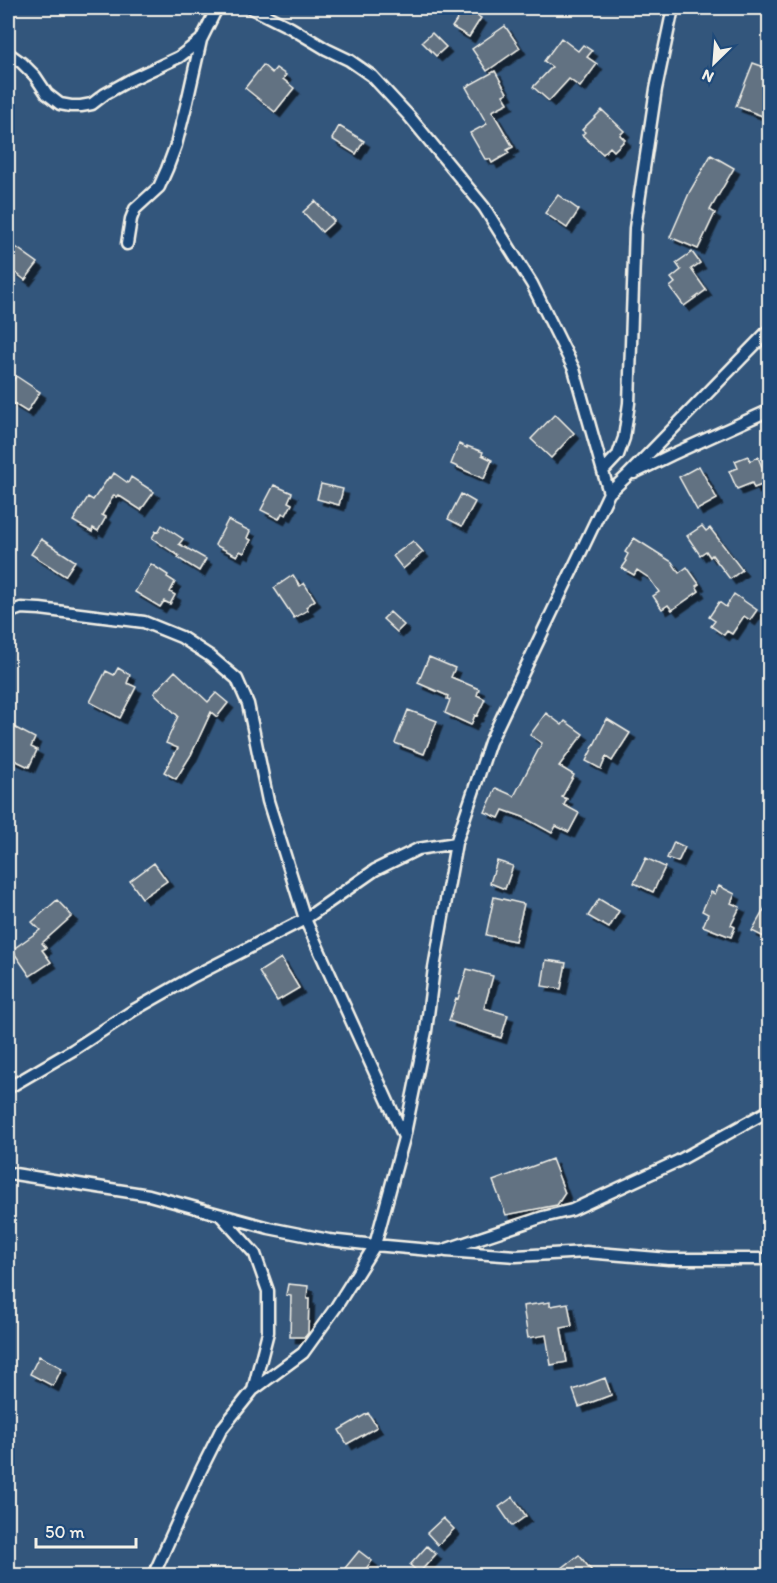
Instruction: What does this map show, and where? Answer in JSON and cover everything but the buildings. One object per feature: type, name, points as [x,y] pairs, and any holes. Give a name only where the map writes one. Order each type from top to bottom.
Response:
[{"type":"street","points":[[127,244],[131,219],[135,210],[159,187],[176,145],[201,40],[217,8]]},
{"type":"street","points":[[251,8],[349,60],[372,76],[484,207],[532,284],[574,369],[609,493]]},
{"type":"street","points":[[603,471],[618,455],[624,438],[629,403],[636,228],[656,89],[673,8]]},
{"type":"street","points":[[8,53],[22,63],[35,76],[47,94],[60,104],[81,106],[92,104],[130,80],[179,57],[201,40]]},
{"type":"street","points":[[153,1575],[221,1430],[253,1390],[303,1353],[336,1307],[375,1245],[404,1138],[426,1031],[434,968],[456,843],[490,742],[609,493],[770,329]]},
{"type":"street","points":[[626,477],[671,454],[770,410]]},
{"type":"street","points":[[8,612],[21,608],[40,609],[144,622],[182,637],[210,656],[237,679],[248,704],[268,801],[305,918],[404,1138]]},
{"type":"street","points":[[8,1088],[184,981],[305,918],[375,870],[418,849],[456,843]]},
{"type":"street","points":[[441,1251],[543,1217],[572,1210],[678,1161],[770,1110]]},
{"type":"street","points":[[8,1173],[149,1195],[268,1228],[329,1240],[516,1256],[586,1252],[669,1260],[770,1260]]},
{"type":"street","points":[[220,1216],[255,1254],[268,1291],[268,1332],[253,1390]]}]
